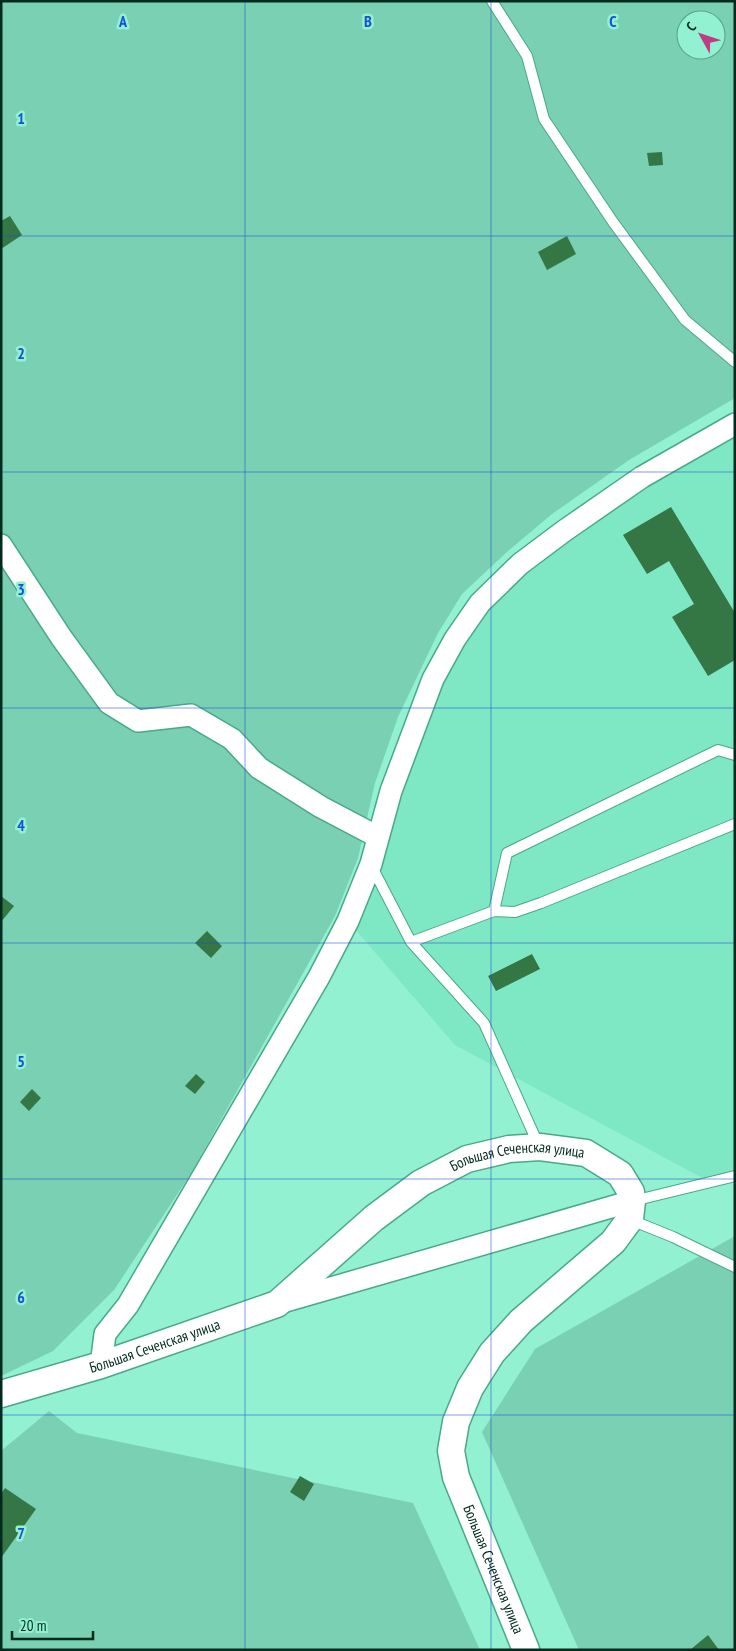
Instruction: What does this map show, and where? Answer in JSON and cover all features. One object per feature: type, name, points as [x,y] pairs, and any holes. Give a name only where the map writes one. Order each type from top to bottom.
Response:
[{"type":"street","points":[[101,1365],[104,1334],[128,1305],[319,977],[348,922],[371,864],[391,791],[433,679],[455,639],[480,603],[520,564],[642,477],[735,424]]},
{"type":"street","points":[[1,545],[61,637],[109,703],[138,721],[191,715],[232,739],[259,768],[321,807],[378,837]]},
{"type":"street","name":"Большая Сеченская улица","points":[[1,1394],[101,1365],[277,1304],[374,1218],[421,1183],[467,1159],[509,1149],[540,1147],[586,1153],[620,1174],[631,1192],[631,1210],[613,1242],[521,1321],[492,1353],[470,1388],[456,1422],[451,1451],[456,1477],[526,1650]]},
{"type":"street","points":[[277,1304],[631,1210]]},
{"type":"lane","points":[[492,1],[527,56],[544,119],[612,222],[685,320],[735,362]]},
{"type":"lane","points":[[494,911],[507,853],[718,750],[735,755]]},
{"type":"lane","points":[[411,942],[494,911],[515,912],[541,903],[735,824]]},
{"type":"lane","points":[[371,864],[411,942],[484,1023],[540,1147]]},
{"type":"lane","points":[[631,1210],[735,1176]]},
{"type":"lane","points":[[631,1210],[673,1237],[735,1268]]},
{"type":"shaded area","points":[[1,1],[735,1],[735,398],[629,460],[552,514],[508,551],[462,594],[438,633],[398,717],[375,783],[358,858],[335,916],[190,1175],[114,1290],[53,1351],[1,1376]]},
{"type":"shaded area","points":[[735,424],[735,1176],[710,1182],[455,1045],[348,921],[433,679],[520,564]]},
{"type":"shaded area","points":[[735,1236],[735,1650],[579,1650],[482,1432],[535,1349]]},
{"type":"shaded area","points":[[49,1411],[77,1433],[413,1503],[480,1650],[1,1650],[1,1451]]},
{"type":"building","points":[[662,152],[663,165],[649,166],[647,153]]},
{"type":"building","points":[[10,216],[22,235],[1,249],[1,221]]},
{"type":"building","points":[[567,236],[576,254],[547,270],[538,252]]},
{"type":"building","points":[[671,507],[735,613],[735,660],[708,676],[672,617],[694,604],[669,561],[647,574],[623,535]]},
{"type":"building","points":[[1,896],[14,906],[1,922]]},
{"type":"building","points":[[207,931],[222,946],[211,958],[195,943]]},
{"type":"building","points":[[532,954],[540,969],[496,991],[488,976]]},
{"type":"building","points":[[196,1074],[205,1082],[195,1094],[185,1086]]},
{"type":"building","points":[[32,1089],[41,1098],[29,1111],[20,1102]]},
{"type":"building","points":[[300,1476],[314,1484],[304,1501],[290,1492]]},
{"type":"building","points":[[5,1488],[36,1509],[1,1558],[1,1494]]},
{"type":"building","points":[[708,1635],[719,1650],[690,1650]]}]
